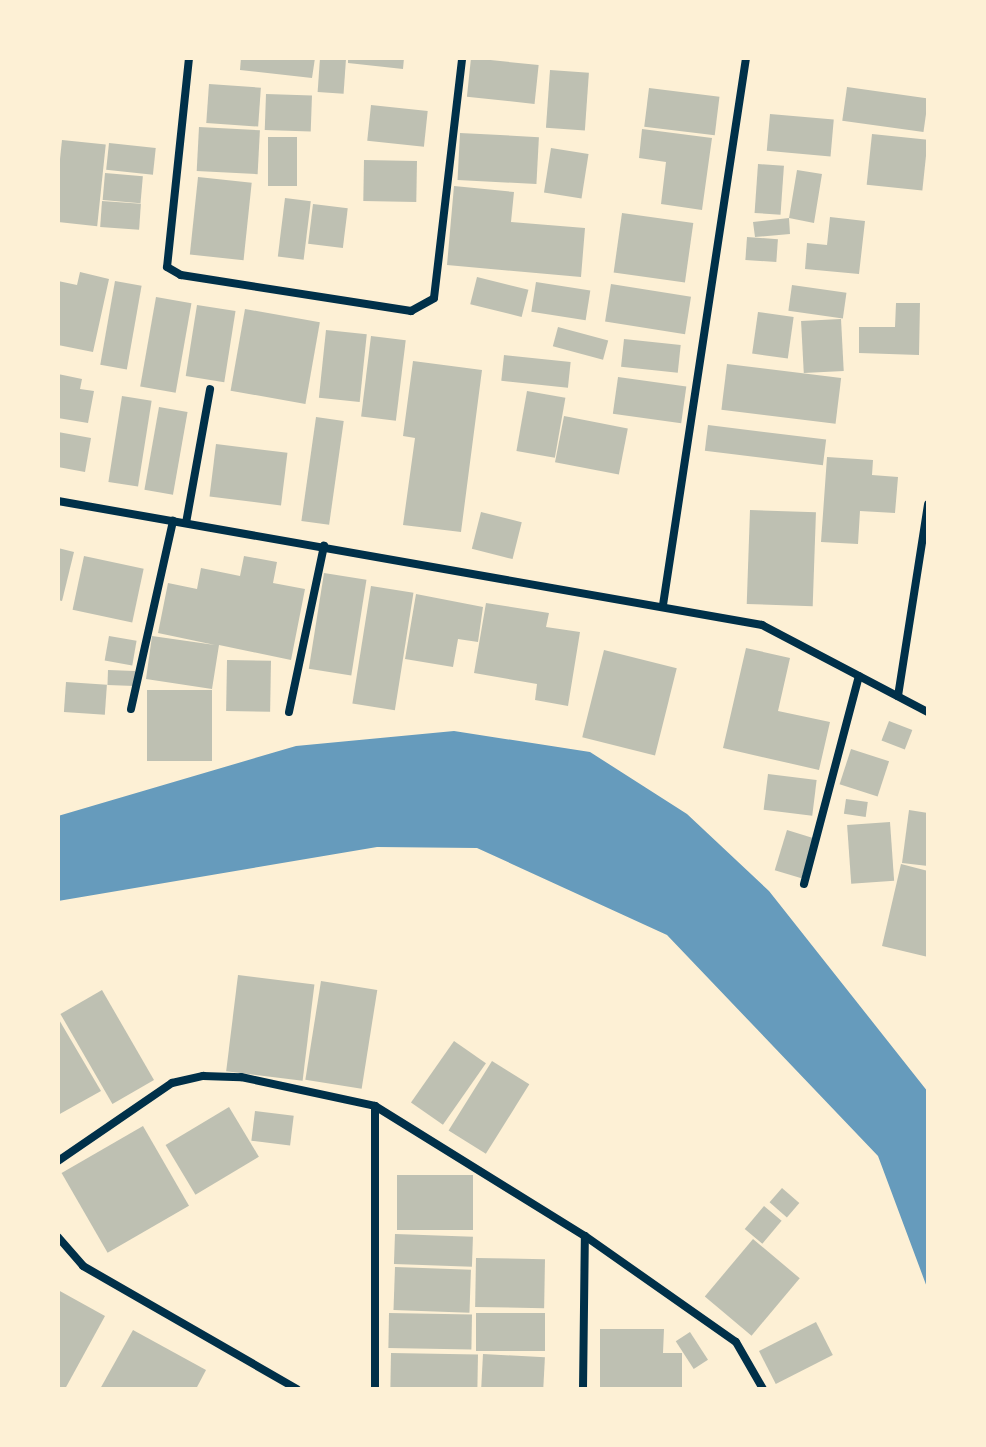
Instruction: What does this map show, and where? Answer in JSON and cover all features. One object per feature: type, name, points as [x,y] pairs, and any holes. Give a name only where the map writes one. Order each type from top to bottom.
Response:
[{"type":"street","points":[[189,58],[165,254],[167,267],[181,275],[411,311],[434,298],[462,58]]},
{"type":"street","points":[[663,605],[746,58]]},
{"type":"street","points":[[186,523],[210,389]]},
{"type":"street","points":[[58,501],[663,605],[762,625],[928,712]]},
{"type":"street","points":[[898,696],[928,504]]},
{"type":"street","points":[[131,709],[173,521]]},
{"type":"street","points":[[289,712],[324,546]]},
{"type":"street","points":[[804,884],[859,676]]},
{"type":"street","points":[[58,1161],[172,1083],[203,1076],[241,1077],[375,1106],[585,1236],[736,1342],[763,1389]]},
{"type":"street","points":[[375,1106],[375,1389]]},
{"type":"street","points":[[583,1389],[585,1236]]},
{"type":"street","points":[[58,1237],[83,1266],[297,1389]]},
{"type":"water","points":[[454,731],[590,752],[687,814],[769,891],[928,1092],[928,1290],[878,1156],[667,935],[477,848],[377,847],[58,901],[58,816],[296,746]]},
{"type":"building","points":[[241,58],[315,58],[312,78],[240,70]]},
{"type":"building","points":[[320,58],[346,60],[344,94],[318,92]]},
{"type":"building","points":[[348,58],[404,58],[403,69],[348,63]]},
{"type":"building","points":[[471,58],[539,65],[535,104],[467,97]]},
{"type":"building","points":[[550,70],[589,73],[585,131],[546,128]]},
{"type":"building","points":[[209,84],[261,88],[258,127],[206,123]]},
{"type":"building","points":[[847,87],[928,98],[923,132],[842,121]]},
{"type":"building","points":[[649,88],[719,97],[715,135],[644,127]]},
{"type":"building","points":[[266,94],[312,96],[311,132],[265,130]]},
{"type":"building","points":[[371,105],[428,111],[424,147],[367,141]]},
{"type":"building","points":[[770,114],[834,120],[831,156],[767,151]]},
{"type":"building","points":[[199,127],[260,130],[258,174],[197,171]]},
{"type":"building","points":[[642,129],[712,138],[702,210],[661,204],[666,162],[639,158]]},
{"type":"building","points":[[460,133],[539,137],[536,184],[458,180]]},
{"type":"building","points":[[872,134],[928,140],[922,191],[867,185]]},
{"type":"building","points":[[268,137],[297,137],[297,186],[268,186]]},
{"type":"building","points":[[62,140],[106,145],[97,226],[58,222]]},
{"type":"building","points":[[109,143],[156,148],[153,175],[106,170]]},
{"type":"building","points":[[551,148],[589,154],[581,198],[544,192]]},
{"type":"building","points":[[364,160],[417,161],[416,202],[363,201]]},
{"type":"building","points":[[758,164],[784,166],[781,215],[755,213]]},
{"type":"building","points":[[797,170],[822,174],[814,223],[789,218]]},
{"type":"building","points":[[105,173],[143,176],[141,203],[103,200]]},
{"type":"building","points":[[198,177],[252,183],[244,260],[190,255]]},
{"type":"building","points":[[454,186],[514,192],[511,222],[585,228],[581,277],[447,265]]},
{"type":"building","points":[[285,198],[311,201],[304,260],[278,257]]},
{"type":"building","points":[[102,201],[141,204],[139,230],[100,227]]},
{"type":"building","points":[[313,204],[348,208],[343,248],[308,244]]},
{"type":"building","points":[[622,213],[693,223],[685,282],[614,272]]},
{"type":"building","points":[[830,217],[865,221],[859,274],[805,269],[807,243],[827,245]]},
{"type":"building","points":[[789,218],[790,234],[755,237],[753,222]]},
{"type":"building","points":[[747,237],[778,239],[776,262],[745,260]]},
{"type":"building","points":[[80,272],[109,279],[93,352],[58,345],[58,281],[77,285]]},
{"type":"building","points":[[477,277],[528,290],[522,317],[470,304]]},
{"type":"building","points":[[115,281],[142,286],[127,369],[100,365]]},
{"type":"building","points":[[536,282],[590,291],[586,320],[531,312]]},
{"type":"building","points":[[611,284],[691,297],[685,334],[605,322]]},
{"type":"building","points":[[792,285],[846,293],[843,318],[788,311]]},
{"type":"building","points":[[156,297],[191,303],[176,393],[140,387]]},
{"type":"building","points":[[896,303],[920,303],[919,355],[859,353],[859,327],[895,327]]},
{"type":"building","points":[[197,305],[236,311],[224,382],[186,376]]},
{"type":"building","points":[[245,309],[320,322],[305,404],[231,391]]},
{"type":"building","points":[[758,312],[794,317],[788,359],[752,354]]},
{"type":"building","points":[[841,319],[844,371],[804,373],[801,321]]},
{"type":"building","points":[[558,327],[608,340],[603,360],[553,346]]},
{"type":"building","points":[[326,330],[367,334],[360,402],[319,398]]},
{"type":"building","points":[[371,336],[406,340],[396,421],[361,416]]},
{"type":"building","points":[[624,339],[681,345],[678,373],[621,367]]},
{"type":"building","points":[[504,355],[571,362],[568,388],[501,381]]},
{"type":"building","points":[[413,361],[482,370],[461,532],[403,525],[415,438],[403,436]]},
{"type":"building","points":[[727,364],[841,378],[836,424],[721,410]]},
{"type":"building","points":[[58,374],[82,379],[80,389],[94,391],[88,423],[58,418]]},
{"type":"building","points":[[618,377],[686,387],[681,423],[613,414]]},
{"type":"building","points":[[527,391],[565,398],[555,458],[516,451]]},
{"type":"building","points":[[122,396],[152,401],[138,487],[108,482]]},
{"type":"building","points":[[159,407],[188,412],[173,495],[144,490]]},
{"type":"building","points":[[564,416],[628,428],[619,475],[555,462]]},
{"type":"building","points":[[316,417],[344,421],[329,525],[301,521]]},
{"type":"building","points":[[708,425],[826,440],[823,465],[705,451]]},
{"type":"building","points":[[58,432],[91,438],[85,472],[58,467]]},
{"type":"building","points":[[216,444],[287,453],[281,505],[210,497]]},
{"type":"building","points":[[827,457],[873,460],[872,475],[898,477],[895,513],[860,511],[858,544],[821,542]]},
{"type":"building","points":[[750,510],[816,512],[813,606],[747,604]]},
{"type":"building","points":[[481,512],[522,522],[513,559],[472,549]]},
{"type":"building","points":[[58,548],[74,552],[62,601],[58,600]]},
{"type":"building","points":[[84,556],[144,569],[132,622],[73,610]]},
{"type":"building","points":[[244,556],[277,562],[273,583],[305,589],[291,660],[219,645],[212,689],[146,679],[152,636],[215,645],[158,633],[168,583],[197,589],[201,568],[240,576]]},
{"type":"building","points":[[324,573],[366,580],[351,676],[309,669]]},
{"type":"building","points":[[371,586],[413,593],[395,710],[352,704]]},
{"type":"building","points":[[416,594],[483,607],[478,642],[458,639],[453,667],[405,659]]},
{"type":"building","points":[[486,603],[549,613],[546,627],[580,632],[568,706],[535,700],[537,684],[474,673]]},
{"type":"building","points":[[109,636],[137,641],[132,665],[105,661]]},
{"type":"building","points":[[746,648],[790,658],[778,711],[830,722],[819,770],[723,748]]},
{"type":"building","points":[[604,650],[677,668],[655,755],[582,737]]},
{"type":"building","points":[[227,660],[271,661],[270,712],[226,711]]},
{"type":"building","points":[[108,670],[135,671],[134,686],[107,685]]},
{"type":"building","points":[[66,682],[107,685],[105,715],[64,712]]},
{"type":"building","points":[[147,690],[212,690],[212,761],[147,761]]},
{"type":"building","points":[[889,721],[912,730],[905,750],[881,741]]},
{"type":"building","points":[[851,749],[889,761],[878,797],[840,784]]},
{"type":"building","points":[[768,774],[817,780],[812,816],[764,810]]},
{"type":"building","points":[[846,799],[868,802],[866,817],[844,814]]},
{"type":"building","points":[[909,810],[928,813],[928,866],[902,863]]},
{"type":"building","points":[[890,822],[894,881],[851,884],[847,825]]},
{"type":"building","points":[[787,830],[814,838],[801,878],[775,870]]},
{"type":"building","points":[[901,864],[928,871],[928,957],[882,946]]},
{"type":"building","points":[[238,975],[314,984],[303,1081],[226,1071]]},
{"type":"building","points":[[321,981],[377,990],[362,1089],[305,1080]]},
{"type":"building","points":[[102,990],[154,1080],[112,1104],[60,1014]]},
{"type":"building","points":[[58,1018],[101,1091],[58,1115]]},
{"type":"building","points":[[454,1041],[486,1063],[443,1125],[411,1102]]},
{"type":"building","points":[[492,1061],[529,1084],[486,1154],[449,1131]]},
{"type":"building","points":[[229,1107],[259,1157],[195,1195],[166,1145]]},
{"type":"building","points":[[255,1111],[294,1116],[290,1146],[251,1141]]},
{"type":"building","points":[[143,1126],[189,1206],[108,1253],[62,1173]]},
{"type":"building","points":[[397,1175],[473,1175],[473,1230],[397,1230]]},
{"type":"building","points":[[782,1188],[799,1203],[787,1217],[770,1202]]},
{"type":"building","points":[[764,1206],[782,1221],[762,1244],[745,1229]]},
{"type":"building","points":[[395,1234],[473,1237],[472,1267],[394,1264]]},
{"type":"building","points":[[753,1239],[800,1278],[752,1336],[705,1296]]},
{"type":"building","points":[[476,1258],[545,1259],[544,1308],[475,1307]]},
{"type":"building","points":[[395,1267],[471,1270],[469,1313],[393,1310]]},
{"type":"building","points":[[58,1290],[105,1316],[65,1389],[58,1389]]},
{"type":"building","points":[[389,1313],[472,1314],[471,1349],[388,1348]]},
{"type":"building","points":[[476,1313],[545,1313],[545,1351],[476,1351]]},
{"type":"building","points":[[816,1322],[833,1355],[776,1384],[759,1351]]},
{"type":"building","points":[[600,1329],[664,1329],[663,1353],[682,1353],[682,1388],[600,1389]]},
{"type":"building","points":[[133,1330],[206,1370],[196,1389],[100,1389]]},
{"type":"building","points":[[690,1332],[708,1360],[694,1369],[676,1341]]},
{"type":"building","points":[[391,1353],[478,1355],[477,1389],[390,1389]]},
{"type":"building","points":[[483,1354],[545,1357],[543,1389],[481,1389]]}]
